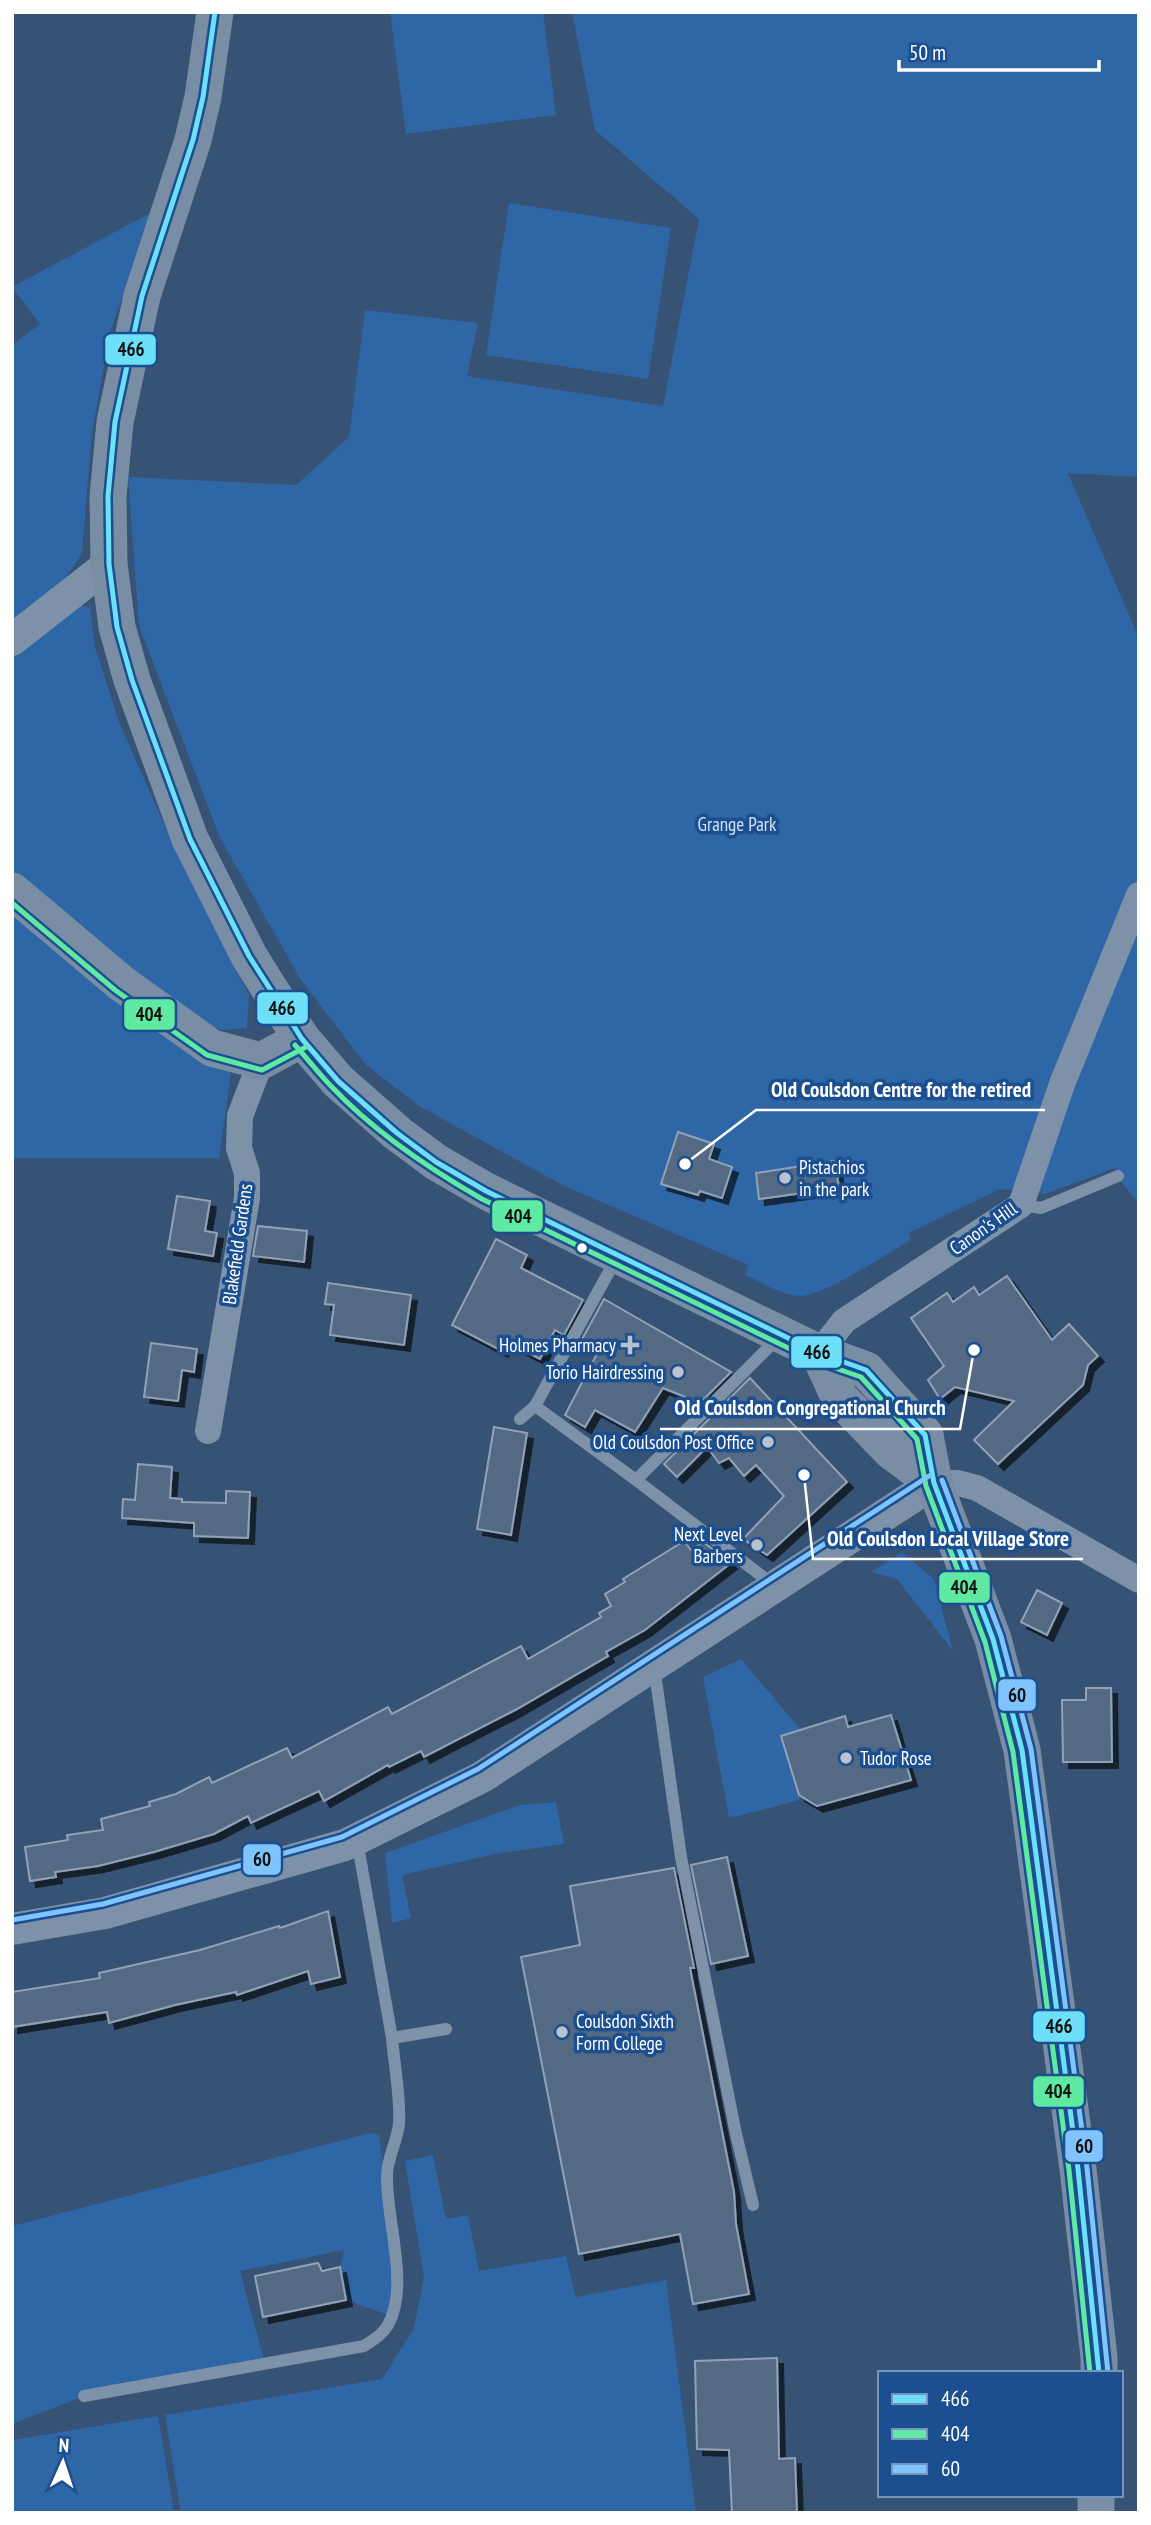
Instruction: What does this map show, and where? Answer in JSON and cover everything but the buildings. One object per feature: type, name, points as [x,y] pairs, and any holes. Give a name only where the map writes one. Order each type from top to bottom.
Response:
[{"type":"main road","points":[[215,12],[203,97],[193,140],[142,296],[115,422],[108,496],[109,564],[117,627],[132,680],[190,839],[249,956],[302,1039],[338,1081],[397,1133],[436,1162],[486,1191],[820,1353],[866,1370],[925,1435],[934,1483],[993,1639],[1022,1750],[1078,2169],[1099,2371]]},
{"type":"main road","points":[[12,891],[121,983],[212,1048],[261,1061],[302,1039]]},
{"type":"street","points":[[12,640],[109,564]]},
{"type":"street","name":"Canon's Hill","points":[[820,1353],[844,1321],[1021,1205],[1062,1084],[1139,895]]},
{"type":"street","name":"Blakefield Gardens","points":[[208,1431],[247,1198],[247,1173],[239,1148],[240,1116],[261,1061]]},
{"type":"street","points":[[12,1928],[104,1913],[345,1845],[482,1777],[934,1483],[958,1483],[977,1488],[1139,1580]]},
{"type":"lane","points":[[1021,1205],[1041,1209],[1118,1175]]},
{"type":"lane","points":[[520,1419],[535,1406],[618,1255]]},
{"type":"lane","points":[[636,1480],[782,1334]]},
{"type":"lane","points":[[535,1406],[775,1587]]},
{"type":"lane","points":[[653,1665],[681,1857],[753,2205]]},
{"type":"lane","points":[[84,2396],[364,2346],[378,2337],[388,2325],[396,2298],[397,2266],[387,2189],[387,2162],[399,2124],[392,2038],[356,1839]]},
{"type":"lane","points":[[392,2038],[446,2029]]},
{"type":"green space","points":[[390,12],[543,12],[556,115],[406,134]]},
{"type":"green space","name":"Grange Park","points":[[572,12],[1139,12],[1139,477],[1068,473],[1139,638],[1139,1204],[1122,1183],[1115,1168],[1045,1194],[1000,1189],[909,1233],[911,1240],[825,1289],[801,1296],[779,1291],[745,1275],[748,1265],[564,1186],[419,1106],[366,1065],[301,980],[220,838],[139,626],[128,477],[296,485],[349,437],[365,310],[478,323],[467,376],[663,406],[699,219],[595,130]]},
{"type":"green space","points":[[509,203],[671,228],[648,379],[486,355]]},
{"type":"green space","points":[[152,212],[110,333],[92,433],[82,553],[61,585],[12,623],[12,345],[40,324],[12,287]]},
{"type":"green space","points":[[78,604],[90,608],[95,647],[119,722],[182,865],[249,995],[247,1028],[222,1030],[202,1022],[71,924],[12,873],[12,651]]},
{"type":"green space","points":[[12,912],[192,1050],[231,1073],[219,1158],[12,1158]]},
{"type":"green space","points":[[902,1552],[934,1579],[953,1651],[897,1579],[871,1572]]},
{"type":"green space","points":[[741,1659],[801,1730],[781,1736],[800,1800],[729,1818],[703,1677]]},
{"type":"green space","points":[[556,1802],[564,1844],[500,1853],[402,1875],[411,1918],[392,1923],[385,1853],[520,1805]]},
{"type":"green space","points":[[370,2133],[379,2135],[397,2266],[391,2316],[346,2300],[340,2267],[344,2250],[240,2271],[265,2363],[84,2396],[12,2424],[12,2226]]},
{"type":"green space","points":[[433,2155],[446,2219],[468,2215],[479,2271],[566,2256],[576,2297],[666,2280],[696,2513],[181,2513],[165,2415],[382,2379],[414,2328],[424,2277],[405,2161]]},
{"type":"green space","points":[[158,2416],[174,2513],[12,2513],[12,2440]]},
{"type":"transit line","name":"466","points":[[215,12],[203,97],[193,140],[142,296],[115,422],[108,496],[109,564],[117,627],[132,680],[190,839],[249,956],[302,1039],[338,1081],[397,1133],[436,1162],[486,1191],[819,1353],[866,1370],[925,1435],[934,1483],[993,1639],[1022,1750],[1078,2169],[1099,2371]]},
{"type":"transit line","name":"404","points":[[12,903],[115,990],[207,1055],[262,1070],[306,1047]]},
{"type":"transit line","name":"404","points":[[295,1045],[326,1081],[365,1119],[442,1175],[482,1199],[815,1361],[861,1377],[917,1439],[926,1486],[985,1642],[1013,1752],[1069,2170],[1090,2371]]},
{"type":"transit line","name":"60","points":[[12,1920],[103,1904],[342,1837],[478,1769],[929,1476]]},
{"type":"transit line","name":"60","points":[[942,1480],[1001,1636],[1031,1749],[1087,2168],[1108,2371]]},
{"type":"place","name":"Old Coulsdon Centre for the retired","points":[[685,1164]]},
{"type":"place","name":"Pistachios in the park","points":[[785,1178]]},
{"type":"place","name":"Holmes Pharmacy","points":[[630,1345]]},
{"type":"place","name":"Old Coulsdon Congregational Church","points":[[974,1350]]},
{"type":"place","name":"Torio Hairdressing","points":[[678,1372]]},
{"type":"place","name":"Old Coulsdon Post Office","points":[[768,1442]]},
{"type":"place","name":"Old Coulsdon Local Village Store","points":[[804,1475]]},
{"type":"place","name":"Next Level Barbers","points":[[757,1545]]},
{"type":"place","name":"Tudor Rose","points":[[846,1758]]},
{"type":"place","name":"Coulsdon Sixth Form College","points":[[562,2032]]}]
